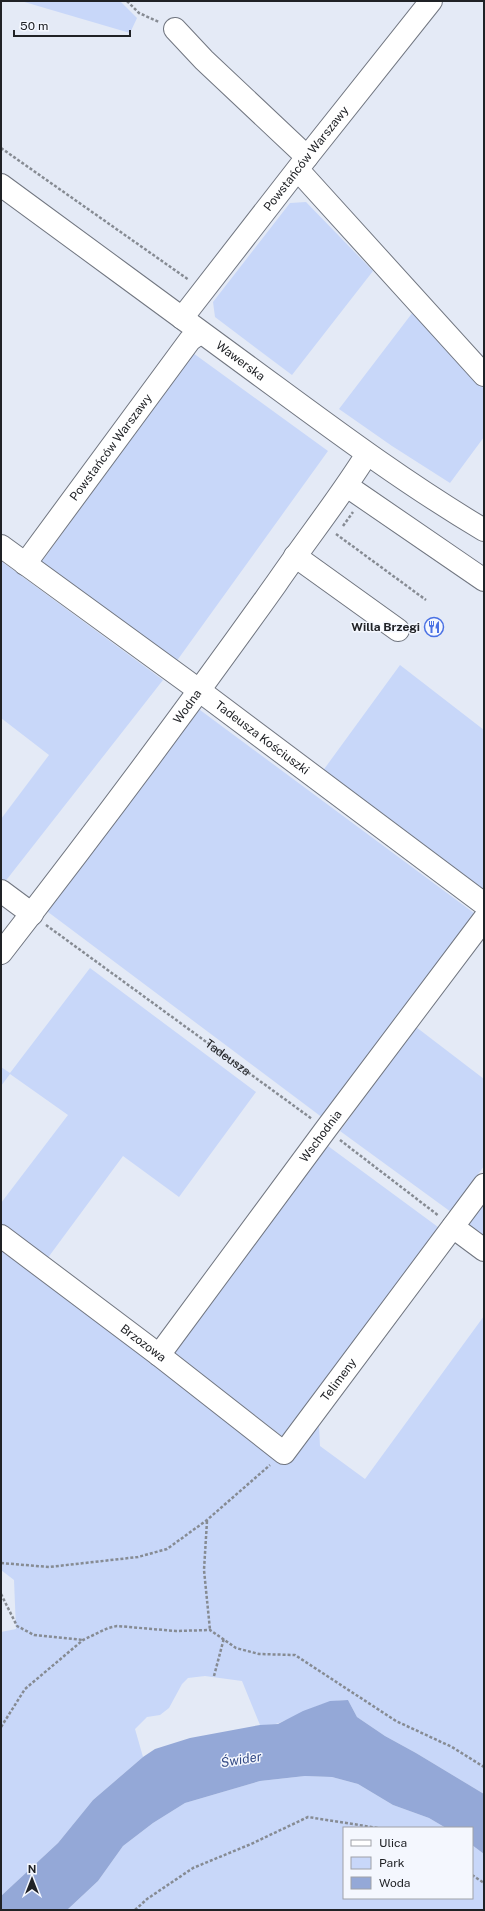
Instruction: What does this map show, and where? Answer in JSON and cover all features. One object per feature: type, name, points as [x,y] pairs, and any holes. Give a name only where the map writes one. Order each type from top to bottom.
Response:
[{"type":"street","name":"Powstańców Warszawy","points":[[182,318],[432,1]]},
{"type":"street","points":[[174,29],[302,164],[484,375]]},
{"type":"street","name":"Wawerska","points":[[1,185],[182,318],[200,333],[367,454],[430,498],[484,530]]},
{"type":"street","name":"Powstańców Warszawy","points":[[25,564],[190,340],[200,333]]},
{"type":"street","name":"Wodna","points":[[1,953],[200,691],[295,556],[356,492],[367,454]]},
{"type":"street","points":[[356,492],[484,580]]},
{"type":"street","name":"Tadeusza Kościuszki","points":[[1,546],[200,691],[484,904]]},
{"type":"street","points":[[295,556],[398,630]]},
{"type":"street","points":[[1,891],[32,914]]},
{"type":"street","name":"Wschodnia","points":[[159,1355],[484,919]]},
{"type":"street","name":"Telimeny","points":[[284,1453],[484,1185]]},
{"type":"street","points":[[453,1227],[484,1250]]},
{"type":"street","name":"Brzozowa","points":[[1,1236],[159,1355],[284,1453]]},
{"type":"path","points":[[126,1],[139,13],[174,29]]},
{"type":"path","points":[[1,148],[194,284]]},
{"type":"path","points":[[356,492],[335,535],[426,600]]},
{"type":"path","name":"Tadeusza","points":[[32,914],[326,1129],[453,1227]]},
{"type":"path","points":[[1,1563],[49,1567],[138,1557],[167,1549],[207,1520],[284,1453]]},
{"type":"path","points":[[207,1520],[204,1570],[210,1630]]},
{"type":"path","points":[[1,1594],[17,1626],[34,1635],[83,1640]]},
{"type":"path","points":[[1,1727],[25,1689],[83,1640],[108,1628],[117,1626],[176,1631],[210,1630],[224,1638],[236,1648],[259,1654],[295,1655],[396,1721],[452,1747],[484,1767]]},
{"type":"path","points":[[214,1676],[224,1638]]},
{"type":"path","points":[[135,1910],[147,1899],[192,1868],[251,1844],[308,1817],[372,1827]]},
{"type":"path","points":[[473,1876],[484,1882]]},
{"type":"green space","points":[[21,1],[120,1],[137,18],[130,33]]},
{"type":"green space","points":[[306,202],[373,271],[292,375],[215,317],[213,302],[290,203]]},
{"type":"green space","points":[[413,312],[484,389],[484,437],[450,483],[392,446],[339,409]]},
{"type":"green space","points":[[193,353],[328,451],[176,662],[40,564]]},
{"type":"green space","points":[[1,561],[163,680],[4,883],[1,880],[1,819],[49,755],[1,718]]},
{"type":"green space","points":[[400,665],[484,730],[484,892],[322,772]]},
{"type":"green space","points":[[196,707],[474,913],[323,1118],[44,909]]},
{"type":"green space","points":[[90,968],[256,1092],[179,1197],[123,1156],[47,1259],[1,1224],[1,1203],[68,1115],[10,1074],[1,1086],[1,1067],[10,1073]]},
{"type":"green space","points":[[416,1027],[484,1079],[484,1166],[451,1212],[340,1131]]},
{"type":"green space","points":[[328,1146],[438,1227],[283,1437],[173,1352]]},
{"type":"green space","points":[[484,1203],[484,1260],[457,1240]]},
{"type":"green space","points":[[1,1250],[286,1464],[319,1426],[320,1446],[365,1479],[484,1316],[484,1794],[385,1736],[357,1717],[348,1700],[320,1705],[277,1724],[260,1725],[242,1681],[205,1676],[188,1678],[182,1684],[169,1708],[160,1715],[147,1717],[135,1729],[143,1757],[93,1800],[58,1843],[1,1896],[1,1632],[16,1629],[14,1580],[1,1570]]},
{"type":"green space","points":[[305,1776],[332,1777],[358,1784],[393,1805],[429,1818],[444,1827],[343,1827],[343,1899],[473,1899],[473,1846],[484,1854],[484,1910],[67,1910],[98,1881],[123,1846],[153,1823],[185,1803],[260,1781]]},
{"type":"water","name":"Świder","points":[[348,1700],[357,1717],[385,1736],[484,1794],[484,1854],[473,1846],[473,1827],[444,1827],[429,1818],[393,1805],[358,1784],[332,1777],[305,1776],[260,1781],[185,1803],[153,1823],[123,1846],[98,1881],[67,1910],[1,1910],[1,1896],[58,1843],[93,1800],[143,1757],[155,1749],[190,1738],[260,1725],[278,1724],[303,1711],[330,1701]]},
{"type":"place","name":"Willa Brzegi","points":[[434,627]]}]
